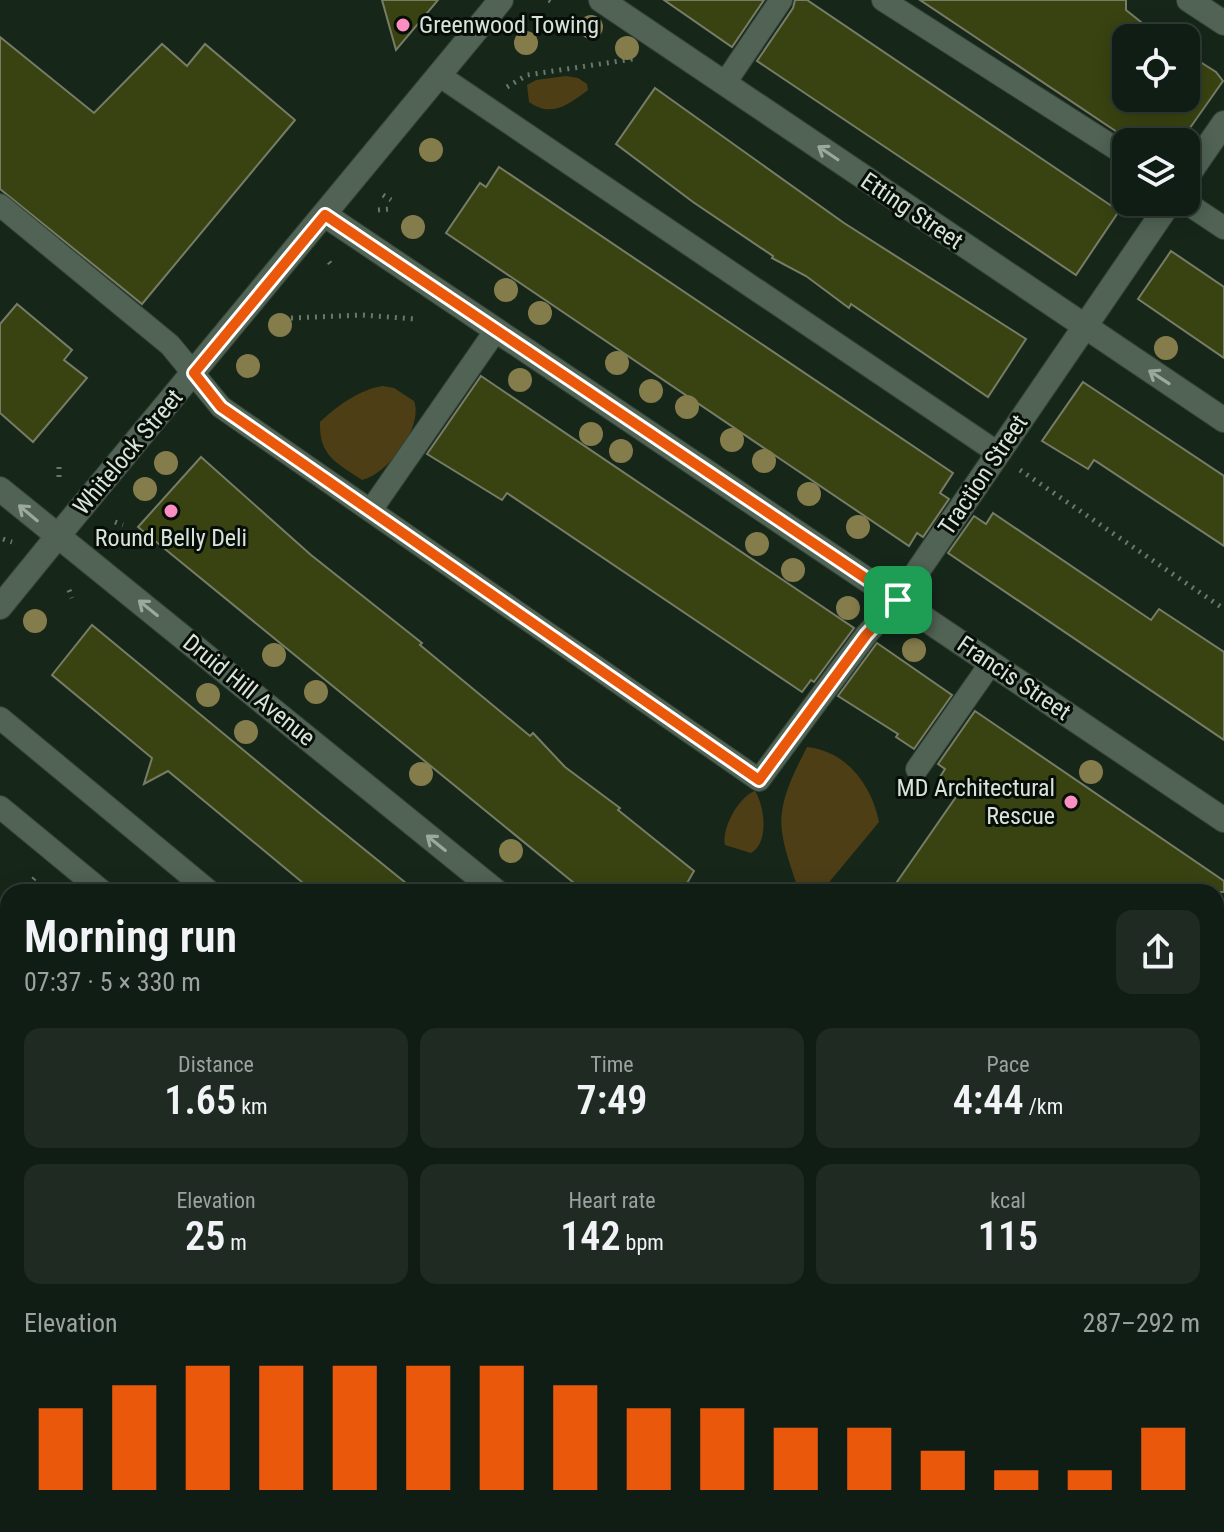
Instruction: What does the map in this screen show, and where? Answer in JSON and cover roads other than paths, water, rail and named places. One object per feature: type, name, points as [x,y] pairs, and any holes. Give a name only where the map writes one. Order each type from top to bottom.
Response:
[{"type":"street","name":"Etting Street","points":[[601,0],[1224,420]]},
{"type":"street","points":[[1189,0],[1224,23]]},
{"type":"street","name":"Whitelock Street","points":[[0,607],[440,76],[492,4]]},
{"type":"street","points":[[1200,158],[1224,123]]},
{"type":"street","name":"Francis Street","points":[[325,215],[1224,820]]},
{"type":"street","name":"Traction Street","points":[[898,600],[1006,460],[1084,328],[1160,216]]},
{"type":"street","name":"Druid Hill Avenue","points":[[0,489],[487,884]]},
{"type":"lane","points":[[725,83],[781,0]]},
{"type":"lane","points":[[883,0],[1112,146]]},
{"type":"lane","points":[[440,76],[1006,460]]},
{"type":"lane","points":[[0,205],[170,345],[221,407],[371,510],[496,330]]},
{"type":"lane","points":[[1200,212],[1224,228]]},
{"type":"lane","name":"Traction Street","points":[[371,510],[759,780],[866,635],[898,600]]},
{"type":"lane","points":[[917,769],[991,663]]},
{"type":"lane","points":[[0,718],[200,884]]},
{"type":"lane","points":[[0,807],[93,884]]},
{"type":"place","name":"Greenwood Towing","points":[[403,25]]},
{"type":"place","name":"Round Belly Deli","points":[[171,511]]},
{"type":"place","name":"MD Architectural Rescue","points":[[1071,802]]}]
